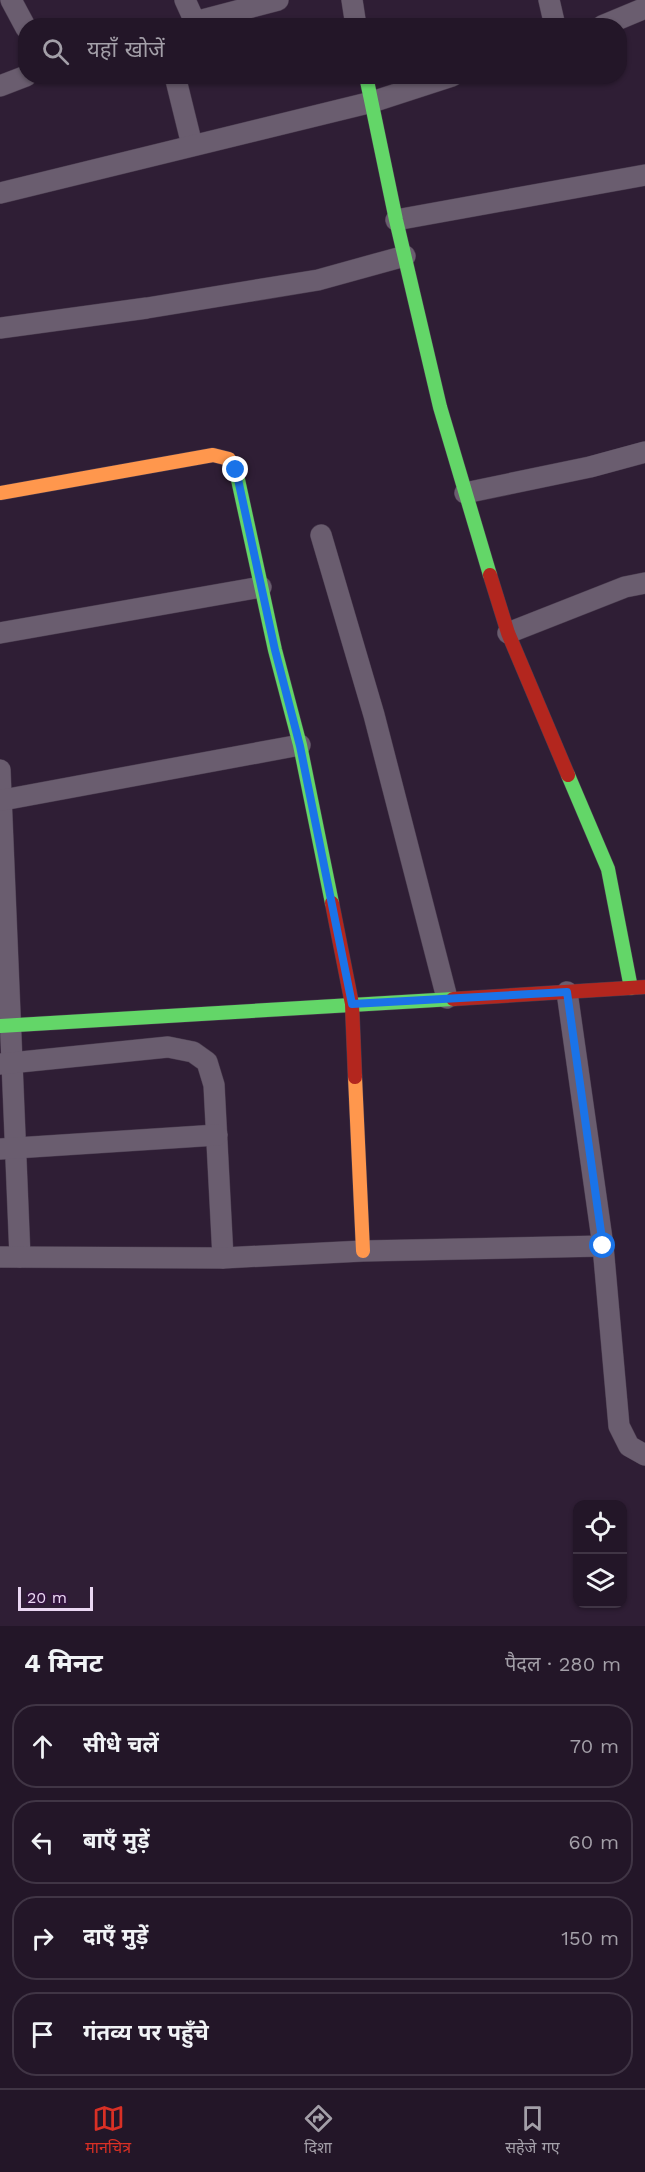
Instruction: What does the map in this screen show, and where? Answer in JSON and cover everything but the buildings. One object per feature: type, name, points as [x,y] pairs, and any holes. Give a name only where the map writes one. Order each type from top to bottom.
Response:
[{"type":"street","points":[[11,0],[21,18]]},
{"type":"street","points":[[185,0],[188,18]]},
{"type":"street","points":[[211,18],[278,0]]},
{"type":"street","points":[[352,0],[355,18]]},
{"type":"street","points":[[549,0],[553,18]]},
{"type":"street","points":[[622,18],[642,10]]},
{"type":"street","points":[[0,86],[18,79]]},
{"type":"street","points":[[177,84],[192,145]]},
{"type":"street","points":[[368,84],[396,220],[440,406],[465,493],[508,633],[609,870],[631,988]]},
{"type":"street","points":[[0,193],[372,102],[427,84]]},
{"type":"street","points":[[396,220],[645,175]]},
{"type":"street","points":[[0,328],[147,308],[318,280],[405,256]]},
{"type":"street","points":[[465,493],[590,467],[645,452]]},
{"type":"street","points":[[0,493],[213,455],[229,459],[236,470],[275,650],[300,746],[352,1004],[363,1251]]},
{"type":"street","points":[[321,535],[374,715],[447,998]]},
{"type":"street","points":[[508,633],[625,587],[645,583]]},
{"type":"street","points":[[0,633],[261,587]]},
{"type":"street","points":[[3,800],[300,746]]},
{"type":"street","points":[[0,770],[3,800],[10,1257],[223,1258],[363,1251],[603,1246]]},
{"type":"street","points":[[6,1025],[645,987]]},
{"type":"street","points":[[567,992],[603,1246],[619,1426],[629,1446],[645,1455]]},
{"type":"street","points":[[6,1064],[168,1047],[193,1052],[207,1062],[214,1085],[223,1258]]},
{"type":"street","points":[[8,1149],[217,1135]]},
{"type":"traffic: fast","points":[[368,84],[396,220],[440,407],[490,575]]},
{"type":"traffic: fast","points":[[237,475],[275,650],[300,745],[332,903]]},
{"type":"traffic: fast","points":[[568,775],[608,869],[631,988]]},
{"type":"traffic: fast","points":[[0,1026],[453,999]]},
{"type":"traffic: slow","points":[[0,493],[213,455],[229,459],[237,475]]},
{"type":"traffic: slow","points":[[355,1077],[363,1251]]},
{"type":"traffic: jam","points":[[490,575],[508,633],[568,775]]},
{"type":"traffic: jam","points":[[332,903],[352,1004],[355,1077]]},
{"type":"traffic: jam","points":[[453,999],[645,987]]},
{"type":"route","points":[[236,470],[275,650],[300,746],[352,1004],[567,992],[603,1246]]}]
